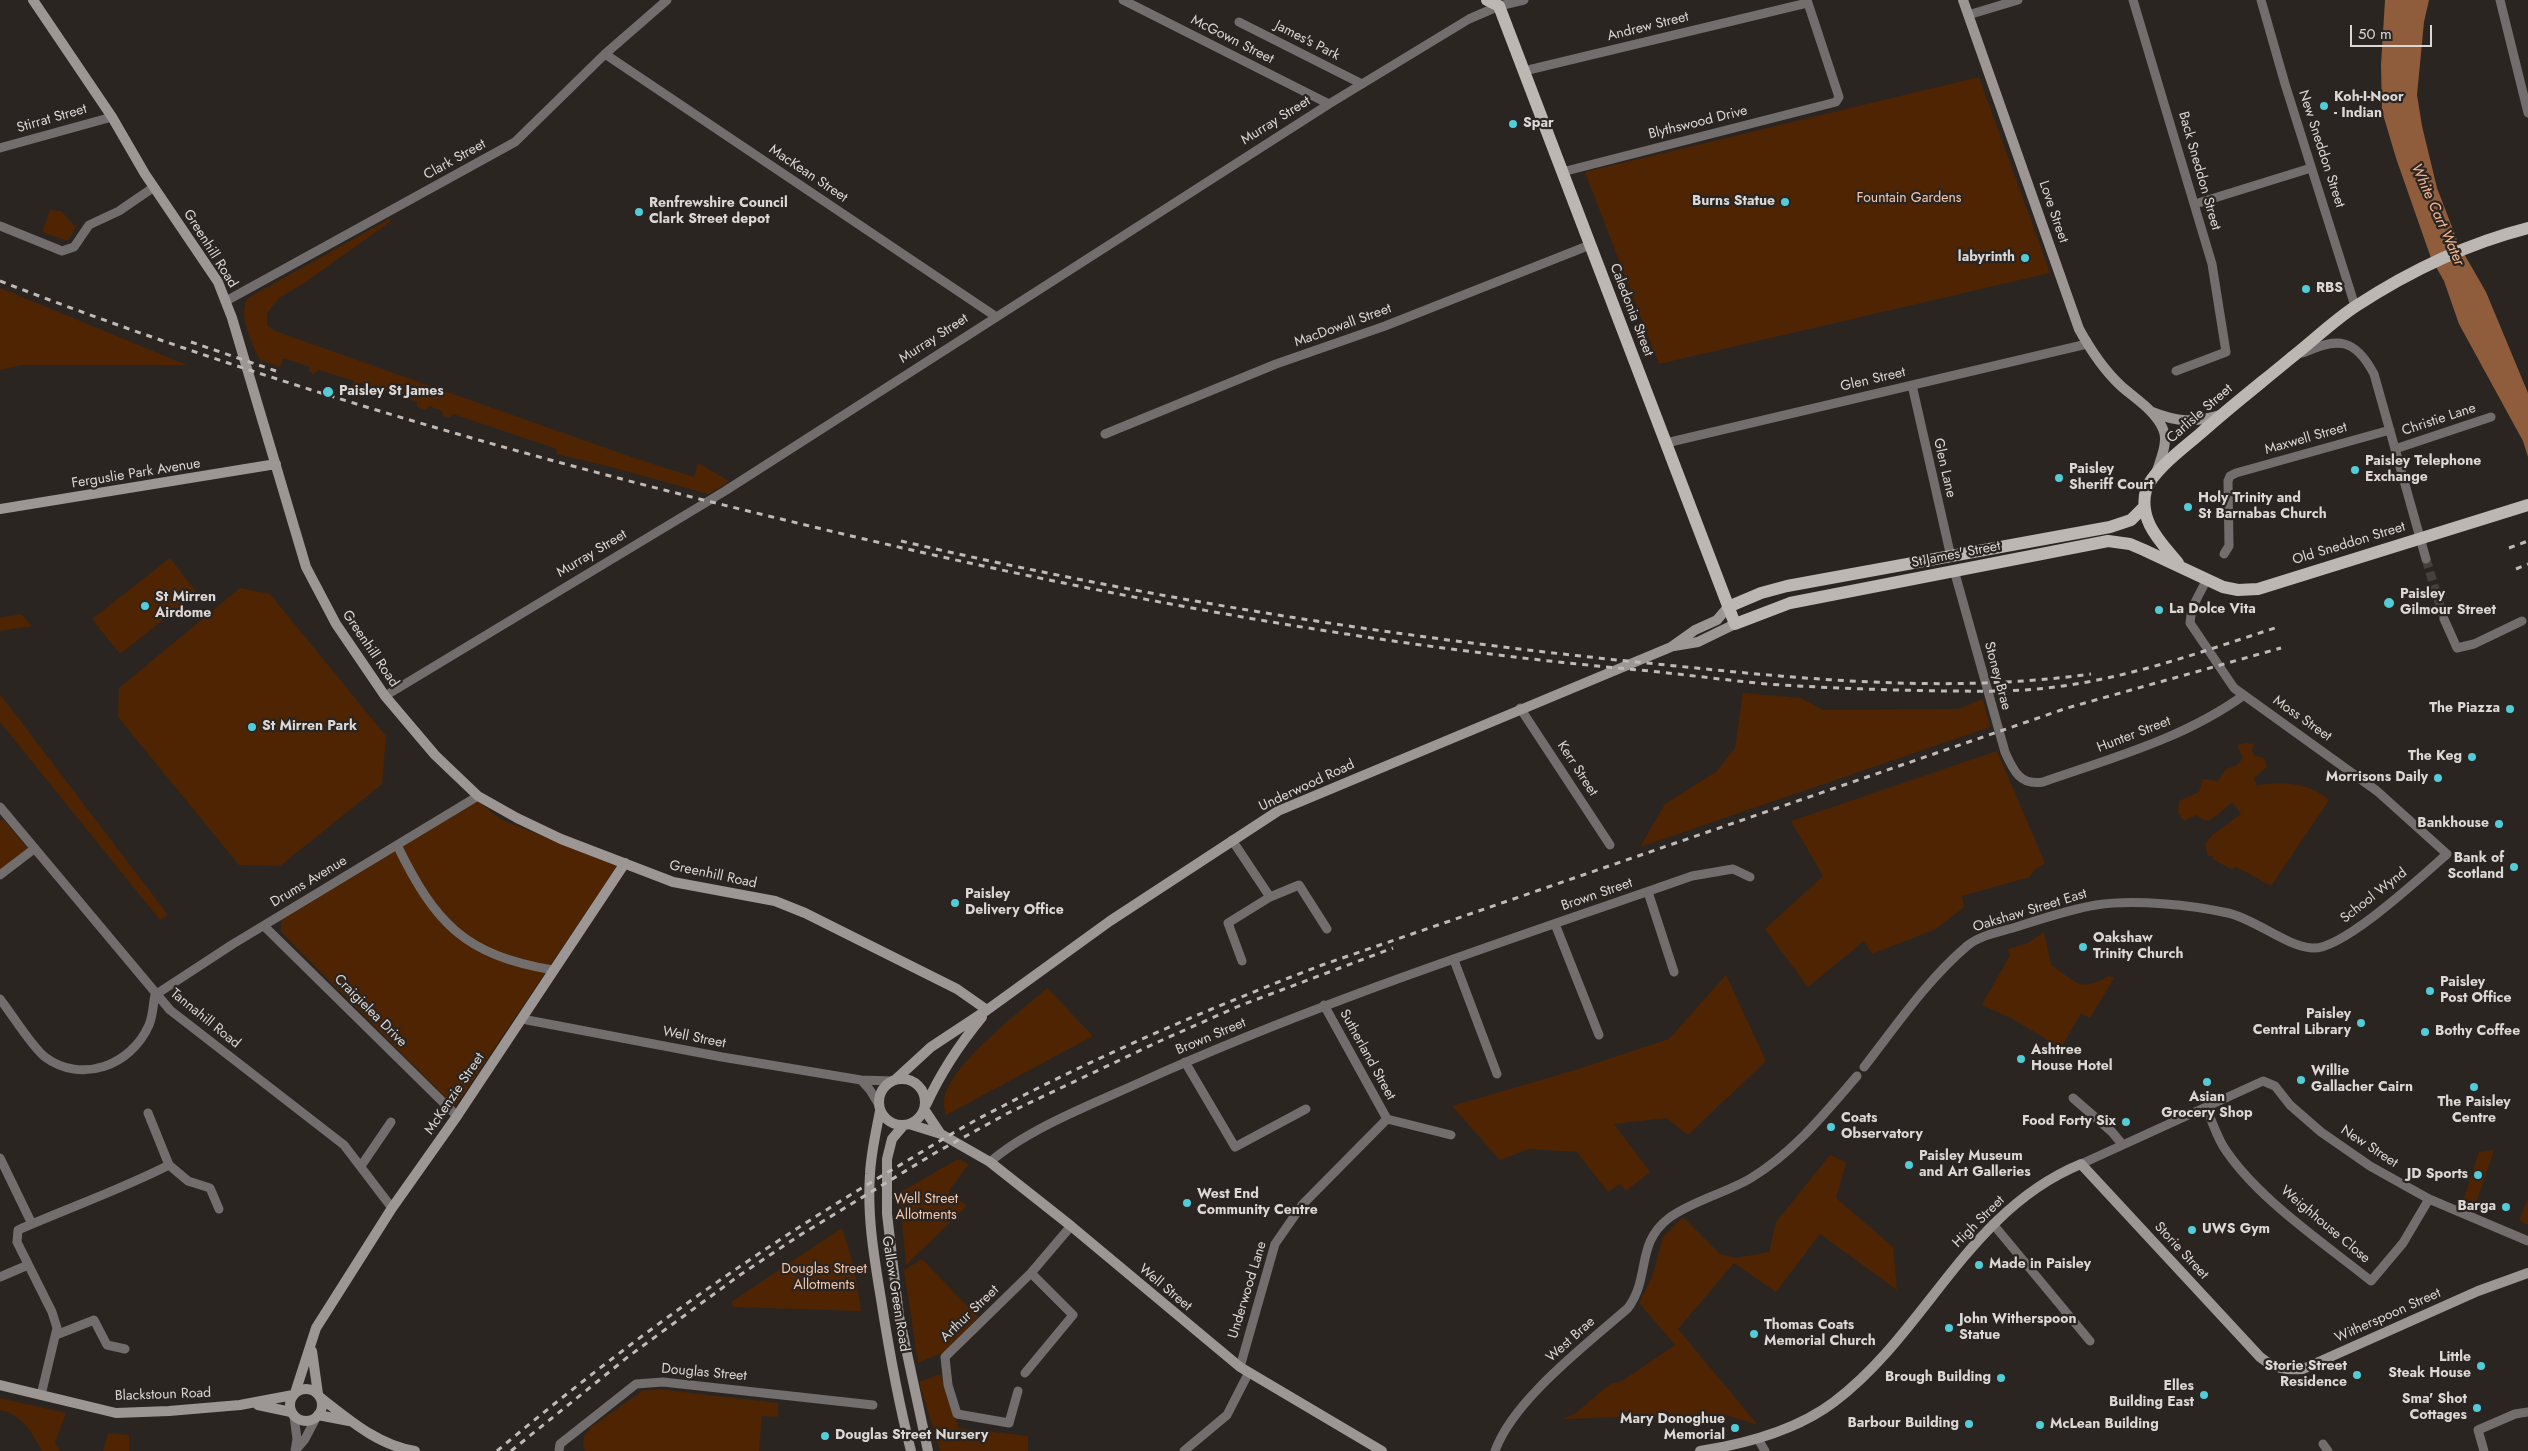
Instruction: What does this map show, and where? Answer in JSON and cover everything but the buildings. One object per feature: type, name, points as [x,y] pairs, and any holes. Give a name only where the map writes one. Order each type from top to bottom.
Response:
[{"type":"main road","points":[[1487,0],[1499,6]]},
{"type":"main road","name":"Caledonia Street","points":[[1499,6],[1735,624]]},
{"type":"main road","name":"Carlisle Street","points":[[2144,507],[2146,490],[2156,474],[2221,415],[2356,306],[2414,272],[2478,241],[2528,228]]},
{"type":"main road","name":"Old Sneddon Street","points":[[2182,567],[2206,581],[2238,590],[2258,589],[2528,505]]},
{"type":"main road","points":[[2144,507],[2153,533],[2182,567]]},
{"type":"main road","name":"St James' Street","points":[[1728,607],[1761,593],[1787,586],[2110,527],[2131,520],[2144,507]]},
{"type":"main road","name":"St James' Street","points":[[1735,624],[1790,603],[2108,540],[2130,544],[2182,567]]},
{"type":"street","name":"Greenhill Road","points":[[33,0],[112,117],[154,187],[218,282],[226,301],[306,568],[314,586],[336,624],[385,696],[436,755],[478,796],[517,818],[561,839],[673,882],[775,902],[806,913],[957,988],[987,1010]]},
{"type":"street","name":"Clark Street","points":[[226,301],[515,142],[605,54],[667,0]]},
{"type":"street","name":"McGown Street","points":[[1123,0],[1329,104]]},
{"type":"street","name":"Murray Street","points":[[385,696],[725,491],[995,316],[1329,104],[1469,19],[1499,6],[1524,0]]},
{"type":"street","name":"Love Street","points":[[1963,0],[2079,329],[2087,344],[2119,384],[2151,412],[2163,429],[2165,444],[2156,474]]},
{"type":"street","points":[[1968,15],[2018,0]]},
{"type":"street","name":"Back Sneddon Street","points":[[2133,0],[2212,264],[2226,352],[2176,371]]},
{"type":"street","name":"New Sneddon Street","points":[[2261,0],[2311,168],[2356,306]]},
{"type":"street","points":[[2500,0],[2528,111]]},
{"type":"street","name":"Andrew Street","points":[[1524,71],[1807,1]]},
{"type":"street","name":"Blythswood Drive","points":[[1562,172],[1836,102],[1839,97],[1807,1]]},
{"type":"street","name":"James's Park","points":[[1240,22],[1362,84]]},
{"type":"street","name":"MacKean Street","points":[[605,54],[995,316]]},
{"type":"street","name":"Stirrat Street","points":[[0,148],[112,117]]},
{"type":"street","points":[[2195,204],[2311,168]]},
{"type":"street","points":[[0,226],[62,251],[74,247],[89,225],[119,211],[154,187]]},
{"type":"street","name":"MacDowall Street","points":[[1106,434],[1276,364],[1385,326],[1590,245]]},
{"type":"street","name":"Glen Street","points":[[1666,443],[2087,344]]},
{"type":"street","name":"Carlisle Street","points":[[2293,357],[2327,344],[2347,345],[2364,355],[2374,374],[2390,430]]},
{"type":"street","name":"Glen Lane","points":[[1912,385],[1951,557]]},
{"type":"street","name":"Love Street","points":[[2151,412],[2170,420],[2190,422],[2221,415]]},
{"type":"street","name":"Christie Lane","points":[[2396,449],[2491,417]]},
{"type":"street","points":[[2390,430],[2426,559]]},
{"type":"street","name":"Maxwell Street","points":[[2224,554],[2229,546],[2228,481],[2230,476],[2236,472],[2390,430]]},
{"type":"street","name":"Ferguslie Park Avenue","points":[[0,509],[276,464]]},
{"type":"street","name":"Stoney Brae","points":[[1954,570],[2005,752],[2015,773],[2027,781]]},
{"type":"street","name":"Moss Street","points":[[2206,581],[2192,608],[2190,623],[2234,688],[2377,790],[2447,854]]},
{"type":"street","name":"Underwood Road","points":[[1670,647],[1695,630],[1717,620],[1728,607]]},
{"type":"street","points":[[2444,619],[2457,648],[2474,644],[2522,622]]},
{"type":"street","name":"Underwood Road","points":[[893,1081],[931,1047],[987,1010],[1110,921],[1278,811],[1520,708],[1670,647],[1698,642],[1735,624]]},
{"type":"street","name":"Hunter Street","points":[[2027,781],[2043,782],[2151,744],[2212,716],[2244,695]]},
{"type":"street","name":"Kerr Street","points":[[1520,708],[1610,845]]},
{"type":"street","name":"Drums Avenue","points":[[155,995],[264,926],[478,796]]},
{"type":"street","name":"Tannahill Road","points":[[1,812],[155,995],[170,1010],[344,1145],[392,1208]]},
{"type":"street","points":[[1232,840],[1270,897]]},
{"type":"street","points":[[397,845],[414,879],[432,908],[454,931],[487,951],[527,966],[553,970]]},
{"type":"street","points":[[0,875],[34,849]]},
{"type":"street","name":"School Wynd","points":[[2312,948],[2342,938],[2397,898],[2447,854]]},
{"type":"street","name":"McKenzie Street","points":[[294,1394],[316,1328],[392,1208],[457,1116],[625,863]]},
{"type":"street","name":"Brown Street","points":[[990,1162],[1007,1147],[1185,1062],[1324,1005],[1692,876],[1733,869],[1750,877]]},
{"type":"street","points":[[1242,961],[1228,923],[1270,897],[1299,885],[1327,929]]},
{"type":"street","name":"Brown Street","points":[[1648,892],[1674,972]]},
{"type":"street","name":"Oakshaw Street East","points":[[1864,1066],[1929,986],[1968,945],[1981,938],[2046,918],[2096,905],[2187,906],[2231,914],[2278,936],[2312,948]]},
{"type":"street","name":"Brown Street","points":[[1555,924],[1599,1035]]},
{"type":"street","name":"Craigielea Drive","points":[[264,926],[457,1116]]},
{"type":"street","points":[[1454,960],[1497,1074]]},
{"type":"street","points":[[0,999],[44,1056],[63,1068],[87,1072],[108,1066],[133,1050],[149,1025],[155,995]]},
{"type":"street","name":"Sutherland Street","points":[[1324,1005],[1387,1119]]},
{"type":"street","name":"Underwood Road","points":[[925,1108],[939,1075],[987,1010]]},
{"type":"street","name":"Well Street","points":[[522,1019],[722,1057],[861,1080],[893,1081]]},
{"type":"street","points":[[1185,1062],[1235,1147],[1306,1109]]},
{"type":"street","name":"West Brae","points":[[1495,1451],[1506,1428],[1531,1398],[1554,1374],[1628,1308],[1636,1297],[1644,1270],[1648,1242],[1669,1218],[1750,1178],[1783,1156],[1823,1116],[1857,1076]]},
{"type":"street","points":[[861,1080],[889,1122],[906,1125],[920,1118],[925,1108],[923,1093],[914,1082],[903,1079],[893,1081],[881,1093],[880,1108]]},
{"type":"street","name":"High Street","points":[[1700,1451],[1758,1439],[1803,1420],[1834,1402],[1874,1365],[1950,1274],[1965,1253],[2018,1201],[2064,1172],[2263,1081]]},
{"type":"street","name":"New Street","points":[[2263,1081],[2275,1086],[2290,1105],[2321,1132],[2370,1166],[2429,1199],[2528,1241]]},
{"type":"street","points":[[2074,1098],[2112,1132],[2122,1144]]},
{"type":"street","name":"Weighhouse Close","points":[[2206,1107],[2222,1145],[2242,1170],[2274,1202],[2371,1281],[2403,1243],[2429,1199]]},
{"type":"street","name":"Gallow Green Road","points":[[880,1108],[871,1158],[869,1208],[874,1255],[888,1342],[902,1416],[911,1451]]},
{"type":"street","name":"Well Street","points":[[925,1108],[941,1134]]},
{"type":"street","points":[[148,1113],[169,1165],[188,1181],[210,1188],[219,1209]]},
{"type":"street","points":[[1387,1119],[1451,1135]]},
{"type":"street","name":"Underwood Lane","points":[[1184,1451],[1227,1415],[1244,1370],[1275,1244],[1302,1205],[1387,1119]]},
{"type":"street","points":[[361,1166],[391,1122]]},
{"type":"street","name":"Well Street","points":[[906,1125],[941,1134],[990,1162],[1072,1226],[1244,1370],[1382,1451]]},
{"type":"street","name":"Gallow Green Road","points":[[906,1125],[892,1139],[887,1159],[886,1206],[900,1316],[928,1451]]},
{"type":"street","points":[[0,1158],[32,1224]]},
{"type":"street","name":"Storie Street","points":[[2081,1164],[2260,1357]]},
{"type":"street","points":[[41,1395],[57,1328],[52,1312],[17,1242],[18,1230],[127,1186],[169,1165]]},
{"type":"street","points":[[1993,1224],[2090,1341]]},
{"type":"street","name":"Arthur Street","points":[[1018,1391],[1009,1423],[957,1414],[948,1385],[945,1357],[1031,1273],[1072,1226]]},
{"type":"street","points":[[0,1277],[28,1265]]},
{"type":"street","points":[[1025,1373],[1073,1315],[1031,1273]]},
{"type":"street","name":"Witherspoon Street","points":[[2260,1357],[2272,1367],[2286,1370],[2303,1369],[2478,1291],[2528,1273]]},
{"type":"street","points":[[56,1335],[94,1320],[107,1345],[125,1349]]},
{"type":"street","name":"McKenzie Street","points":[[312,1342],[312,1364],[319,1396]]},
{"type":"street","name":"Douglas Street","points":[[559,1451],[560,1444],[636,1384],[662,1382],[873,1405]]},
{"type":"street","name":"Blackstoun Road","points":[[0,1384],[116,1413],[240,1405],[294,1394]]},
{"type":"street","points":[[295,1451],[297,1439],[290,1402],[294,1394],[309,1389],[350,1422],[395,1445],[415,1451]]},
{"type":"street","points":[[295,1451],[305,1439],[322,1407],[319,1396]]},
{"type":"street","name":"Blackstoun Road","points":[[240,1405],[267,1406],[293,1414]]},
{"type":"street","points":[[2484,1451],[2478,1430],[2515,1414],[2528,1412]]},
{"type":"street","points":[[293,1414],[304,1421],[317,1417],[350,1422]]},
{"type":"street","points":[[1758,1439],[1765,1451]]},
{"type":"green space","name":"Fountain Gardens","points":[[1979,77],[2050,273],[1659,364],[1585,172]]},
{"type":"green space","points":[[50,210],[61,211],[76,227],[68,241],[42,232]]},
{"type":"green space","points":[[391,218],[390,222],[304,283],[279,298],[267,313],[267,325],[275,331],[634,458],[694,477],[698,463],[729,481],[708,494],[556,454],[557,450],[554,448],[453,414],[449,418],[443,416],[442,411],[429,406],[426,410],[417,407],[417,402],[360,383],[355,389],[350,388],[354,381],[319,370],[313,374],[309,371],[310,367],[283,358],[280,367],[260,360],[245,321],[244,312],[248,298]]},
{"type":"green space","points":[[0,288],[187,365],[22,365],[0,370]]},
{"type":"green space","name":"St Mirren Airdome","points":[[170,558],[197,593],[120,654],[92,619]]},
{"type":"green space","name":"St Mirren Park","points":[[240,588],[270,594],[386,736],[382,784],[280,866],[239,865],[118,717],[119,688]]},
{"type":"green space","points":[[21,614],[32,626],[0,631],[0,618]]},
{"type":"green space","points":[[1743,693],[1801,698],[1823,710],[1958,709],[1983,699],[1990,727],[1640,847],[1665,804],[1716,772],[1735,748]]},
{"type":"green space","points":[[0,694],[168,915],[160,920],[0,722]]},
{"type":"green space","points":[[2254,744],[2252,750],[2255,756],[2264,758],[2267,767],[2254,778],[2257,786],[2276,783],[2295,785],[2314,790],[2329,800],[2271,886],[2235,866],[2232,870],[2213,859],[2214,856],[2208,856],[2205,844],[2212,835],[2241,814],[2233,803],[2206,821],[2196,815],[2184,821],[2178,813],[2179,801],[2199,792],[2203,779],[2218,781],[2226,769],[2237,765],[2243,758],[2237,745]]},
{"type":"green space","points":[[1997,751],[2045,863],[2034,870],[2030,877],[1962,896],[1964,907],[1936,929],[1872,954],[1864,941],[1808,987],[1765,929],[1823,876],[1791,821]]},
{"type":"green space","points":[[478,801],[500,819],[617,866],[455,1107],[281,932],[281,920]]},
{"type":"green space","points":[[3,819],[28,849],[0,870],[0,821]]},
{"type":"green space","points":[[2044,932],[2051,965],[2073,980],[2078,983],[2091,984],[2109,976],[2114,978],[2090,1018],[2081,1013],[2061,1048],[2011,1018],[1982,1005],[2010,955],[2008,949],[2028,943]]},
{"type":"green space","points":[[1726,975],[1766,1061],[1688,1135],[1667,1118],[1614,1124],[1650,1172],[1626,1191],[1620,1184],[1608,1192],[1577,1152],[1529,1149],[1500,1160],[1452,1106],[1575,1070],[1669,1039]]},
{"type":"green space","points":[[1047,988],[1093,1036],[946,1115],[944,1100],[949,1086],[958,1071],[987,1040]]},
{"type":"green space","name":"JD Sports","points":[[2494,1150],[2476,1203],[2464,1198],[2479,1152]]},
{"type":"green space","points":[[1830,1155],[1846,1162],[1836,1198],[1893,1247],[1897,1290],[1820,1234],[1776,1292],[1734,1263],[1678,1329],[1758,1425],[1723,1414],[1563,1419],[1576,1413],[1610,1384],[1622,1381],[1675,1345],[1639,1303],[1652,1277],[1663,1237],[1683,1217],[1720,1254],[1736,1258],[1769,1252],[1776,1222]]},
{"type":"green space","name":"Well Street Allotments","points":[[958,1159],[969,1164],[948,1192],[967,1206],[906,1265],[899,1193]]},
{"type":"green space","points":[[2528,1198],[2528,1225],[2519,1220]]},
{"type":"green space","name":"Douglas Street Allotments","points":[[842,1228],[854,1267],[861,1311],[733,1307],[731,1302]]},
{"type":"green space","points":[[922,1259],[978,1317],[946,1351],[918,1363],[904,1270]]},
{"type":"green space","points":[[941,1374],[946,1395],[959,1428],[1028,1436],[1028,1451],[940,1451],[919,1382]]},
{"type":"green space","points":[[658,1389],[778,1403],[778,1417],[762,1416],[759,1451],[586,1451],[583,1448],[584,1437],[591,1427],[642,1391]]},
{"type":"green space","points":[[0,1398],[66,1413],[55,1443],[60,1451],[42,1451],[26,1425],[15,1416],[0,1410]]},
{"type":"green space","points":[[108,1433],[129,1435],[129,1451],[103,1451]]},
{"type":"water","name":"White Cart Water","points":[[2385,0],[2429,0],[2424,22],[2417,95],[2422,126],[2437,188],[2459,245],[2486,292],[2528,393],[2528,457],[2523,441],[2459,324],[2444,281],[2431,258],[2396,158],[2382,111],[2381,65]]},
{"type":"tunnel","points":[[2426,559],[2444,619]]},
{"type":"railway","points":[[0,281],[96,317],[290,383],[388,414],[586,470],[785,520],[996,569],[1209,611],[1316,629],[1531,659],[1767,684],[1943,691],[2014,691],[2067,685],[2128,673],[2275,628]]},
{"type":"railway","points":[[191,342],[276,371]]},
{"type":"railway","points":[[901,541],[995,562],[1183,599],[1372,629],[1562,654],[1765,675],[1874,682],[1928,684],[1983,683],[2091,674]]},
{"type":"railway","points":[[2509,548],[2528,541]]},
{"type":"railway","points":[[2516,569],[2528,564]]},
{"type":"railway","points":[[497,1451],[639,1338],[787,1235],[974,1121],[1120,1049],[1200,1014],[1322,965],[2067,708],[2281,648]]},
{"type":"railway","points":[[511,1451],[629,1356],[740,1275],[797,1237],[935,1153],[1008,1113],[1160,1041],[1239,1006],[1393,948]]},
{"type":"place","name":"Koh-I-Noor - Indian","points":[[2324,106]]},
{"type":"place","name":"Spar","points":[[1513,124]]},
{"type":"place","name":"Burns Statue","points":[[1785,202]]},
{"type":"place","name":"Renfrewshire Council Clark Street depot","points":[[639,212]]},
{"type":"place","name":"labyrinth","points":[[2025,258]]},
{"type":"place","name":"RBS","points":[[2306,289]]},
{"type":"place","name":"Paisley St James","points":[[328,392]]},
{"type":"place","name":"Paisley Telephone Exchange","points":[[2355,470]]},
{"type":"place","name":"Paisley Sheriff Court","points":[[2059,478]]},
{"type":"place","name":"Holy Trinity and St Barnabas Church","points":[[2188,507]]},
{"type":"place","name":"Paisley Gilmour Street","points":[[2389,603]]},
{"type":"place","name":"St Mirren Airdome","points":[[145,606]]},
{"type":"place","name":"La Dolce Vita","points":[[2159,610]]},
{"type":"place","name":"The Piazza","points":[[2510,709]]},
{"type":"place","name":"St Mirren Park","points":[[252,727]]},
{"type":"place","name":"The Keg","points":[[2472,757]]},
{"type":"place","name":"Morrisons Daily","points":[[2438,778]]},
{"type":"place","name":"Bankhouse","points":[[2499,824]]},
{"type":"place","name":"Bank of Scotland","points":[[2514,867]]},
{"type":"place","name":"Paisley Delivery Office","points":[[955,903]]},
{"type":"place","name":"Oakshaw Trinity Church","points":[[2083,947]]},
{"type":"place","name":"Paisley Post Office","points":[[2430,991]]},
{"type":"place","name":"Paisley Central Library","points":[[2361,1023]]},
{"type":"place","name":"Bothy Coffee","points":[[2425,1032]]},
{"type":"place","name":"Ashtree House Hotel","points":[[2021,1059]]},
{"type":"place","name":"Willie Gallacher Cairn","points":[[2301,1080]]},
{"type":"place","name":"Asian Grocery Shop","points":[[2207,1082]]},
{"type":"place","name":"The Paisley Centre","points":[[2474,1087]]},
{"type":"place","name":"Food Forty Six","points":[[2126,1122]]},
{"type":"place","name":"Coats Observatory","points":[[1831,1127]]},
{"type":"place","name":"Paisley Museum and Art Galleries","points":[[1909,1165]]},
{"type":"place","name":"JD Sports","points":[[2478,1175]]},
{"type":"place","name":"West End Community Centre","points":[[1187,1203]]},
{"type":"place","name":"Barga","points":[[2506,1207]]},
{"type":"place","name":"UWS Gym","points":[[2192,1230]]},
{"type":"place","name":"Made in Paisley","points":[[1979,1265]]},
{"type":"place","name":"John Witherspoon Statue","points":[[1949,1328]]},
{"type":"place","name":"Thomas Coats Memorial Church","points":[[1754,1334]]},
{"type":"place","name":"Little Steak House","points":[[2481,1366]]},
{"type":"place","name":"Storie Street Residence","points":[[2357,1375]]},
{"type":"place","name":"Brough Building","points":[[2001,1378]]},
{"type":"place","name":"Elles Building East","points":[[2204,1395]]},
{"type":"place","name":"Sma' Shot Cottages","points":[[2477,1408]]},
{"type":"place","name":"Barbour Building","points":[[1969,1424]]},
{"type":"place","name":"McLean Building","points":[[2040,1425]]},
{"type":"place","name":"Mary Donoghue Memorial","points":[[1735,1428]]},
{"type":"place","name":"Douglas Street Nursery","points":[[825,1436]]}]
